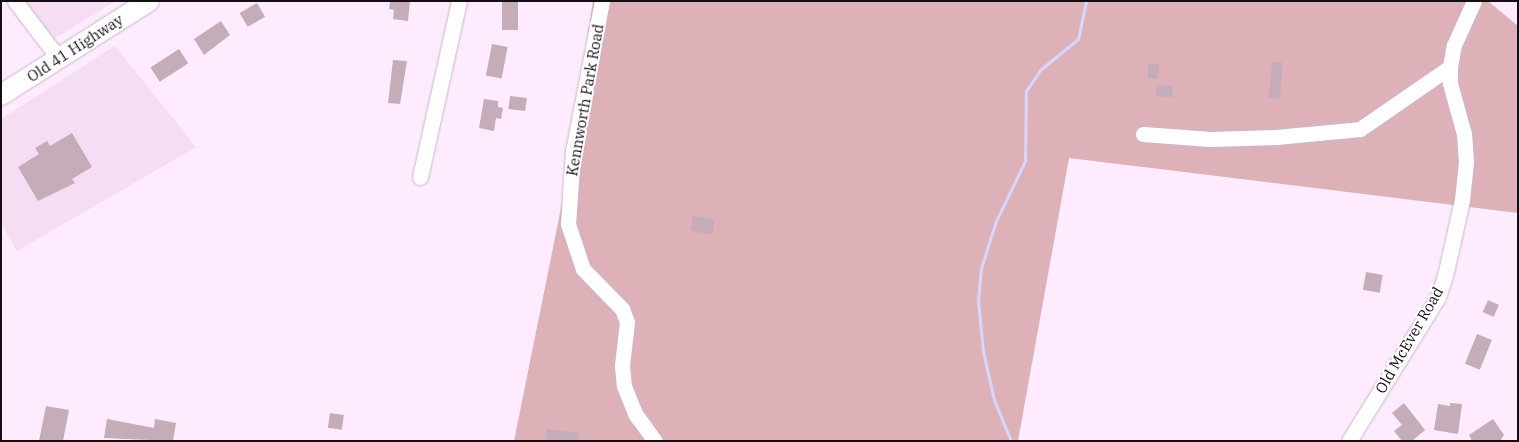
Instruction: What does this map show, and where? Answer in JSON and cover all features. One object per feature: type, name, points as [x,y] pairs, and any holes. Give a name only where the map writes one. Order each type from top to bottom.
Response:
[{"type":"main road","name":"Old 41 Highway","points":[[1,95],[149,1]]},
{"type":"street","points":[[15,1],[59,58]]},
{"type":"street","points":[[420,177],[459,1]]},
{"type":"street","name":"Kennworth Park Road","points":[[602,1],[573,151],[568,224],[583,269],[622,309],[627,322],[622,365],[624,386],[636,415],[655,441]]},
{"type":"street","name":"Old McEver Road","points":[[1348,441],[1438,297],[1445,276],[1462,200],[1466,162],[1464,134],[1450,83],[1450,68],[1454,45],[1474,1]]},
{"type":"street","points":[[1143,134],[1210,139],[1276,138],[1360,129],[1450,68]]},
{"type":"shaded area","points":[[15,1],[115,1],[49,42]]},
{"type":"shaded area","points":[[593,1],[1488,1],[1518,26],[1518,213],[1069,158],[1018,441],[514,441],[562,203]]},
{"type":"shaded area","points":[[115,46],[196,147],[17,251],[1,223],[1,119]]},
{"type":"building","points":[[390,1],[410,1],[408,21],[393,19],[394,10],[389,9]]},
{"type":"building","points":[[502,1],[518,1],[518,30],[502,30]]},
{"type":"building","points":[[257,3],[265,17],[248,27],[240,13]]},
{"type":"building","points":[[221,21],[230,35],[204,55],[194,39]]},
{"type":"building","points":[[492,44],[508,47],[502,78],[486,75]]},
{"type":"building","points":[[179,49],[188,63],[160,82],[150,68]]},
{"type":"building","points":[[393,60],[407,61],[400,104],[388,103]]},
{"type":"building","points":[[1272,62],[1283,63],[1280,99],[1269,98]]},
{"type":"building","points":[[1149,63],[1159,64],[1157,79],[1147,78]]},
{"type":"building","points":[[1157,85],[1173,86],[1172,97],[1156,96]]},
{"type":"building","points":[[510,96],[527,98],[525,111],[508,109]]},
{"type":"building","points":[[484,99],[498,101],[498,107],[503,108],[501,119],[496,118],[494,131],[479,128]]},
{"type":"building","points":[[72,133],[92,167],[72,179],[75,183],[38,201],[18,167],[39,154],[35,148],[47,141],[50,146]]},
{"type":"building","points":[[693,216],[715,220],[712,235],[690,231]]},
{"type":"building","points":[[1366,272],[1383,275],[1380,293],[1363,290]]},
{"type":"building","points":[[1488,300],[1499,305],[1494,317],[1483,312]]},
{"type":"building","points":[[1477,334],[1492,340],[1480,370],[1465,364]]},
{"type":"building","points":[[1404,403],[1425,430],[1412,441],[1402,441],[1394,431],[1402,425],[1392,413]]},
{"type":"building","points":[[1450,403],[1462,404],[1458,434],[1434,430],[1438,404],[1450,406]]},
{"type":"building","points":[[46,406],[69,410],[63,441],[39,441]]},
{"type":"building","points":[[330,413],[344,415],[342,430],[328,428]]},
{"type":"building","points":[[107,419],[154,428],[155,419],[176,423],[173,441],[104,438]]},
{"type":"building","points":[[1493,419],[1504,435],[1500,441],[1472,441],[1469,435]]},
{"type":"building","points":[[547,429],[579,433],[578,441],[540,441],[546,439]]},
{"type":"waterway","points":[[1011,441],[994,400],[983,351],[978,301],[981,268],[996,221],[1025,161],[1026,91],[1040,70],[1078,39],[1086,1]]}]
